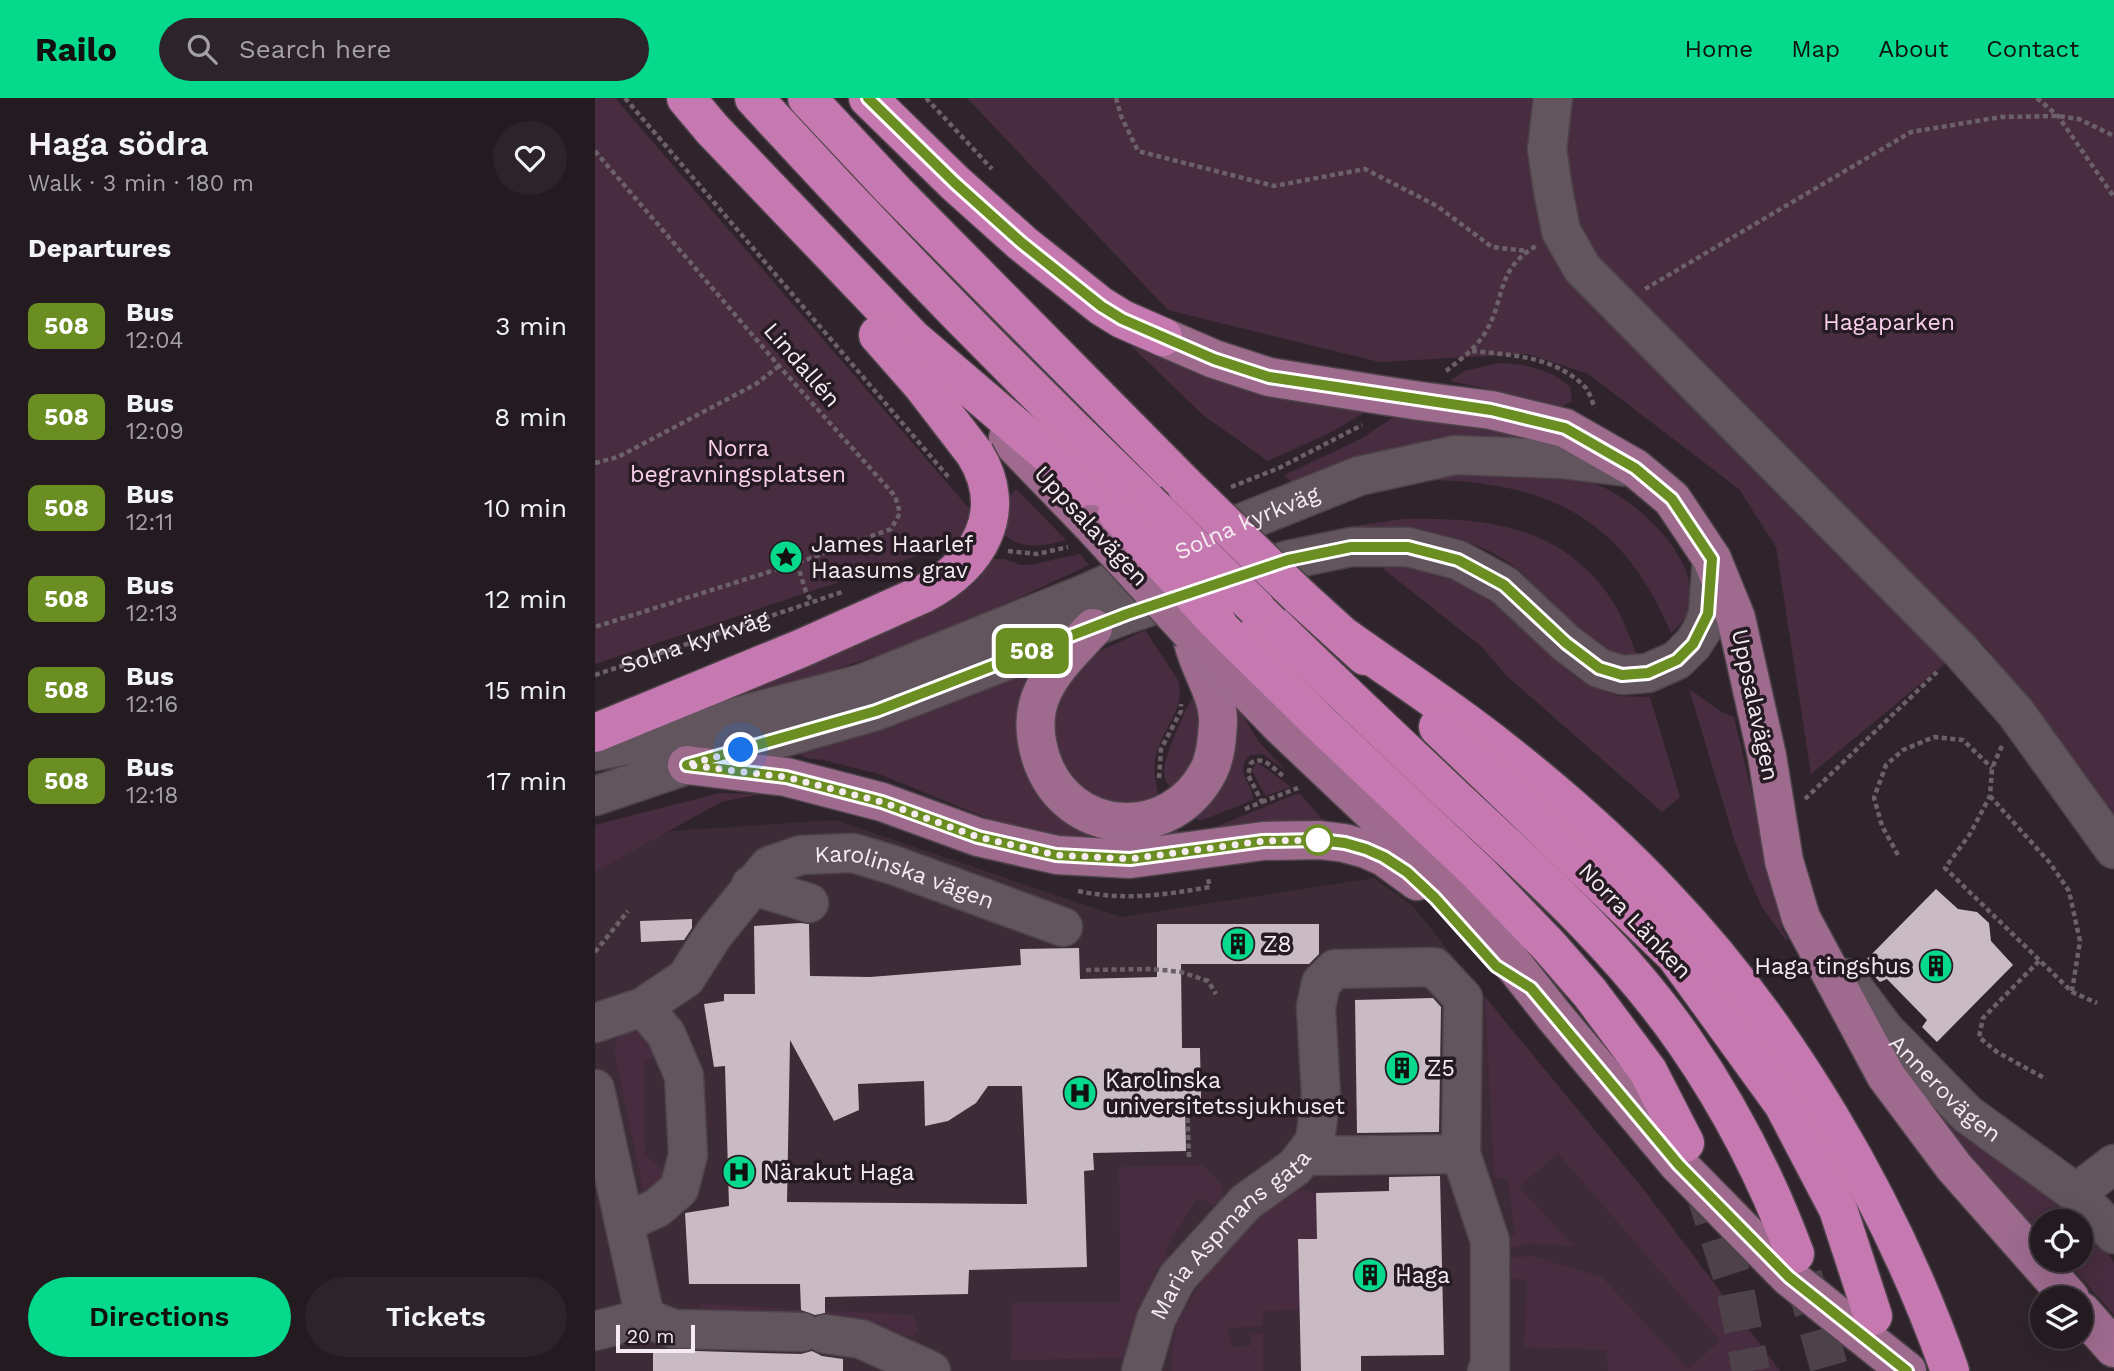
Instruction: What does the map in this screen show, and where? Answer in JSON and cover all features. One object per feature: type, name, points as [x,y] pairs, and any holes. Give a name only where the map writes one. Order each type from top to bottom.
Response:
[{"type":"highway","points":[[595,733],[802,648],[923,594],[960,569],[972,556],[984,536],[989,511],[989,494],[984,471],[965,469],[922,385],[837,287],[686,98]]},
{"type":"highway","points":[[754,98],[874,229],[1063,420],[1118,513],[1204,627],[1328,731],[1479,872],[1551,947],[1590,993],[1648,1072],[1685,1143]]},
{"type":"highway","name":"Norra Länken","points":[[807,98],[895,192],[1186,486],[1675,955],[1783,1104],[1838,1209],[1873,1316]]},
{"type":"highway","name":"Uppsalavägen","points":[[868,98],[955,183],[1022,243],[1101,306],[1122,319],[1163,337]]},
{"type":"highway","points":[[712,129],[912,338],[1118,513]]},
{"type":"highway","name":"Norra Länken","points":[[1118,513],[1256,608],[1358,708],[1565,899],[1632,973],[1685,1041],[1732,1117],[1762,1175],[1795,1254]]},
{"type":"highway","points":[[1346,638],[1501,748],[1662,893],[1706,943],[1744,990],[1779,1041],[1859,1169],[1915,1280],[1950,1371]]},
{"type":"main road","name":"Uppsalavägen","points":[[1163,337],[1214,359],[1269,377],[1491,410],[1565,428],[1635,468],[1672,499],[1712,559],[1736,618],[1767,756],[1784,861],[1801,918],[1886,1076],[1954,1167],[2059,1286]]},
{"type":"main road","points":[[1093,628],[1059,664],[1043,691],[1035,734],[1043,765],[1058,791],[1081,812],[1119,822],[1153,818],[1174,808],[1196,788],[1212,763],[1217,738],[1217,713],[1197,661],[1204,627]]},
{"type":"main road","points":[[1204,627],[1289,734],[1376,816],[1491,936],[1679,1165],[1789,1277],[1907,1371]]},
{"type":"main road","points":[[687,765],[786,777],[882,802],[978,837],[1056,855],[1130,859],[1263,841],[1320,840],[1345,843],[1366,849],[1407,872],[1435,898],[1496,966],[1531,988]]},
{"type":"main road","points":[[2093,1324],[2114,1348]]},
{"type":"street","points":[[1553,98],[1547,149],[1561,231],[1582,268],[1960,650],[2016,713],[2114,849]]},
{"type":"street","name":"Solna kyrkväg","points":[[595,751],[628,745],[861,684],[1087,593],[1249,520],[1359,476],[1455,456],[1562,459],[1635,468]]},
{"type":"street","name":"Solna kyrkväg","points":[[595,796],[687,765],[876,711],[1127,614],[1288,560],[1351,547],[1408,547],[1458,560],[1504,585],[1566,643],[1599,668],[1622,675],[1648,673],[1677,660],[1702,630],[1708,614],[1712,559]]},
{"type":"street","name":"Karolinska vägen","points":[[595,1023],[643,1007],[687,978],[713,934],[769,866],[801,855],[853,853],[893,865],[1063,928]]},
{"type":"street","name":"Karolinska vägen","points":[[751,886],[809,903]]},
{"type":"street","name":"Annerovägen","points":[[1801,918],[1885,1030],[1968,1114],[2097,1177],[2114,1234]]},
{"type":"street","name":"Maria Aspmans gata","points":[[1141,1371],[1156,1318],[1177,1278],[1246,1202],[1295,1167],[1315,1141],[1321,1095],[1316,1007],[1321,983],[1335,968],[1434,967],[1463,998],[1461,1154],[1490,1241],[1489,1371]]},
{"type":"street","points":[[624,1223],[657,1208],[679,1189],[688,1156],[684,1076],[666,1034],[643,1007]]},
{"type":"street","points":[[595,1089],[645,1318]]},
{"type":"street","points":[[1304,1156],[1461,1154]]},
{"type":"street","points":[[595,1331],[645,1318],[674,1329],[813,1333],[861,1339],[931,1371]]},
{"type":"street","points":[[1489,1371],[1496,1371]]},
{"type":"path","points":[[625,98],[965,469]]},
{"type":"path","points":[[1116,98],[1121,116],[1138,151],[1274,186],[1364,169],[1437,206],[1492,247],[1527,251]]},
{"type":"path","points":[[2037,98],[2058,116],[2114,197]]},
{"type":"path","points":[[1620,304],[1911,132],[2001,117],[2058,116],[2079,119],[2114,136]]},
{"type":"path","name":"Lindallén","points":[[595,151],[779,366],[895,496],[900,513],[891,529],[797,563],[595,627]]},
{"type":"path","points":[[1445,372],[1471,351],[1486,331],[1505,276],[1514,263],[1527,251],[1561,231]]},
{"type":"path","points":[[595,463],[630,451],[756,384],[779,366]]},
{"type":"path","points":[[797,563],[812,602]]},
{"type":"path","name":"Solna kyrkväg","points":[[595,675],[852,589]]},
{"type":"path","points":[[1804,800],[1960,650]]},
{"type":"path","points":[[1161,787],[1161,749],[1181,711],[1182,697]]},
{"type":"path","points":[[2016,713],[1992,768],[1990,796],[1970,834],[1945,868],[2072,992],[2097,1003]]},
{"type":"path","points":[[1898,855],[1882,826],[1874,798],[1886,765],[1903,750],[1934,737],[1962,740],[1992,768]]},
{"type":"path","points":[[1262,802],[1248,771],[1254,761],[1263,760],[1308,796]]},
{"type":"path","points":[[1235,813],[1298,788]]},
{"type":"path","points":[[1990,796],[2050,863],[2069,891],[2080,941],[2072,992]]},
{"type":"path","points":[[595,952],[628,911]]},
{"type":"path","points":[[2039,961],[1983,1018],[1979,1037],[1997,1052],[2046,1079]]},
{"type":"path","points":[[1086,970],[1152,969],[1181,972],[1208,981],[1216,994]]},
{"type":"path","points":[[1189,1157],[1187,1104],[1193,1101],[1198,1103],[1198,1110]]},
{"type":"shaded area","name":"Karolinska universitetssjukhuset","points":[[835,820],[1121,917],[1374,878],[1414,907],[1644,1190],[1780,1371],[595,1371],[595,845],[614,835]]},
{"type":"green space","name":"Norra begravningsplatsen","points":[[595,98],[615,98],[972,512],[958,542],[595,664]]},
{"type":"green space","name":"Hagaparken","points":[[967,98],[2114,98],[2114,821],[1986,647],[1976,638],[1811,774],[1776,547],[1739,489],[1588,374],[1528,354],[1379,362],[1168,310]]},
{"type":"green space","points":[[1122,337],[1234,385],[1283,399],[1365,412],[1334,431],[1268,461],[1204,416]]},
{"type":"green space","points":[[1500,363],[1528,366],[1555,376],[1570,387],[1572,401],[1557,409],[1450,381],[1464,371]]},
{"type":"green space","points":[[1397,415],[1440,418],[1551,443],[1293,484],[1284,475],[1359,440]]},
{"type":"green space","points":[[1472,464],[1585,481],[1609,490],[1631,504],[1653,523],[1685,568],[1691,591],[1687,614],[1671,633],[1652,594],[1630,561],[1605,535],[1577,514],[1546,499],[1511,489],[1472,482],[1429,480]]},
{"type":"green space","points":[[1016,489],[1066,540],[1041,545],[1024,544],[1008,538],[1002,532],[1008,498]]},
{"type":"green space","points":[[1402,519],[1463,520],[1492,524],[1545,541],[1570,555],[1592,575],[1612,600],[1637,654],[1619,654],[1601,647],[1567,620],[1520,572],[1486,549],[1447,536],[1427,533],[1344,533],[1339,528]]},
{"type":"green space","points":[[1080,554],[1089,565],[963,624],[722,708],[635,723],[986,559],[1005,559],[1020,565],[1030,565]]},
{"type":"green space","points":[[1377,564],[1409,565],[1440,573],[1485,591],[1582,681],[1618,696],[1650,697],[1680,797],[1662,812],[1507,676],[1482,647]]},
{"type":"green space","points":[[1145,630],[1178,680],[1179,699],[1155,760],[1159,800],[1118,810],[1058,772],[1050,710],[1082,664],[1100,651]]},
{"type":"green space","points":[[1049,664],[1034,780],[1173,825],[1183,836],[1115,845],[1014,829],[879,774],[806,758],[799,754]]},
{"type":"green space","points":[[1689,689],[1723,713],[1734,717],[1784,919],[1781,922],[1782,930],[1789,940],[1784,938],[1762,907],[1749,878],[1735,842]]},
{"type":"green space","points":[[1195,694],[1200,707],[1199,755],[1174,790],[1166,780],[1165,764],[1176,731]]},
{"type":"green space","points":[[1232,708],[1239,710],[1260,743],[1286,771],[1263,754],[1250,755],[1243,767],[1243,773],[1253,800],[1200,821],[1192,814]]},
{"type":"green space","points":[[1256,763],[1291,787],[1266,796],[1252,771]]},
{"type":"green space","points":[[720,793],[760,794],[721,802],[595,872],[595,825]]},
{"type":"green space","points":[[1299,793],[1321,818],[1332,823],[1208,830]]},
{"type":"green space","points":[[1485,997],[1644,1190],[1780,1371],[1608,1371],[1606,1350],[1524,1347],[1527,1281],[1507,1277],[1508,1258],[1532,1256],[1602,1277],[1688,1369],[1720,1341],[1558,1153],[1519,1187],[1574,1246],[1528,1243],[1506,1250],[1502,1240],[1515,1235],[1508,1179],[1494,1177]]},
{"type":"green space","points":[[628,1032],[640,1033],[664,1053],[644,1061],[645,1155],[666,1173],[654,1194],[644,1192],[614,1051],[617,1038]]},
{"type":"green space","points":[[1912,1082],[2067,1209],[2030,1209],[2030,1223],[1998,1189]]},
{"type":"green space","points":[[1203,1165],[1222,1185],[1223,1196],[1218,1206],[1197,1198],[1165,1250],[1169,1258],[1155,1272],[1123,1358],[1011,1360],[1012,1303],[1120,1303],[1119,1167]]},
{"type":"green space","points":[[1290,1188],[1316,1193],[1317,1239],[1298,1240],[1300,1310],[1264,1311],[1262,1326],[1228,1328],[1232,1347],[1251,1346],[1250,1333],[1263,1334],[1263,1371],[1172,1371],[1171,1353],[1177,1321],[1206,1275],[1232,1236]]},
{"type":"green space","points":[[2093,1232],[2114,1262],[2114,1315],[2093,1291],[2093,1286],[2088,1286],[2076,1272],[2093,1272]]},
{"type":"green space","points":[[701,1304],[913,1315],[919,1331],[912,1337],[855,1320],[701,1313]]},
{"type":"building","name":"Haga tingshus","points":[[1936,889],[1958,909],[1977,912],[1989,923],[1991,941],[2013,965],[1937,1042],[1922,1027],[1927,1020],[1887,979],[1880,982],[1862,964]]},
{"type":"building","points":[[692,919],[692,928],[684,940],[641,942],[640,921]]},
{"type":"building","points":[[809,924],[810,976],[870,977],[1021,965],[1020,949],[1079,948],[1080,979],[1157,977],[1157,924],[1319,924],[1319,954],[1309,964],[1181,964],[1182,1048],[1200,1048],[1201,1099],[1185,1099],[1186,1151],[1093,1153],[1094,1170],[1084,1171],[1087,1267],[969,1270],[968,1294],[825,1297],[825,1313],[815,1315],[801,1310],[800,1284],[689,1284],[685,1213],[729,1206],[725,1066],[714,1067],[704,1004],[724,1001],[724,994],[755,994],[754,926]],"holes":[[[790,1040],[834,1121],[859,1110],[858,1084],[924,1081],[925,1126],[948,1121],[976,1103],[988,1086],[1022,1086],[1027,1204],[787,1202]]]},
{"type":"building","name":"Z5","points":[[1433,998],[1441,1007],[1439,1132],[1357,1133],[1355,1000]]},
{"type":"building","name":"Haga","points":[[1440,1176],[1444,1355],[1361,1356],[1361,1371],[1301,1371],[1298,1239],[1317,1239],[1316,1193],[1389,1191],[1389,1177]]},
{"type":"building","points":[[696,1351],[801,1354],[812,1351],[822,1356],[843,1359],[843,1371],[653,1371],[653,1353]]},
{"type":"tunnel","points":[[1702,1184],[1734,1283],[1751,1371]]},
{"type":"tunnel","points":[[1803,1275],[1830,1371]]},
{"type":"bus line","name":"508","points":[[868,98],[955,183],[1022,243],[1101,306],[1122,319],[1214,359],[1269,377],[1491,410],[1565,428],[1635,468],[1672,499],[1712,559],[1708,614],[1693,644],[1677,660],[1648,673],[1622,675],[1599,668],[1566,643],[1504,585],[1458,560],[1408,547],[1351,547],[1288,560],[1127,614],[876,711],[687,765],[786,777],[882,802],[978,837],[1056,855],[1130,859],[1263,841],[1320,840],[1345,843],[1384,857],[1407,872],[1435,898],[1496,966],[1531,988],[1679,1165],[1789,1277],[1907,1371]]},
{"type":"place","name":"James Haarlef Haasums grav","points":[[786,557]]},
{"type":"place","name":"Z8","points":[[1238,944]]},
{"type":"place","name":"Haga tingshus","points":[[1936,966]]},
{"type":"place","name":"Z5","points":[[1402,1068]]},
{"type":"place","name":"Karolinska universitetssjukhuset","points":[[1080,1093]]},
{"type":"place","name":"Närakut Haga","points":[[739,1172]]},
{"type":"place","name":"Haga","points":[[1370,1275]]},
{"type":"route","points":[[741,750],[687,765],[786,777],[882,802],[978,837],[1056,855],[1130,859],[1263,841],[1318,840]]}]
